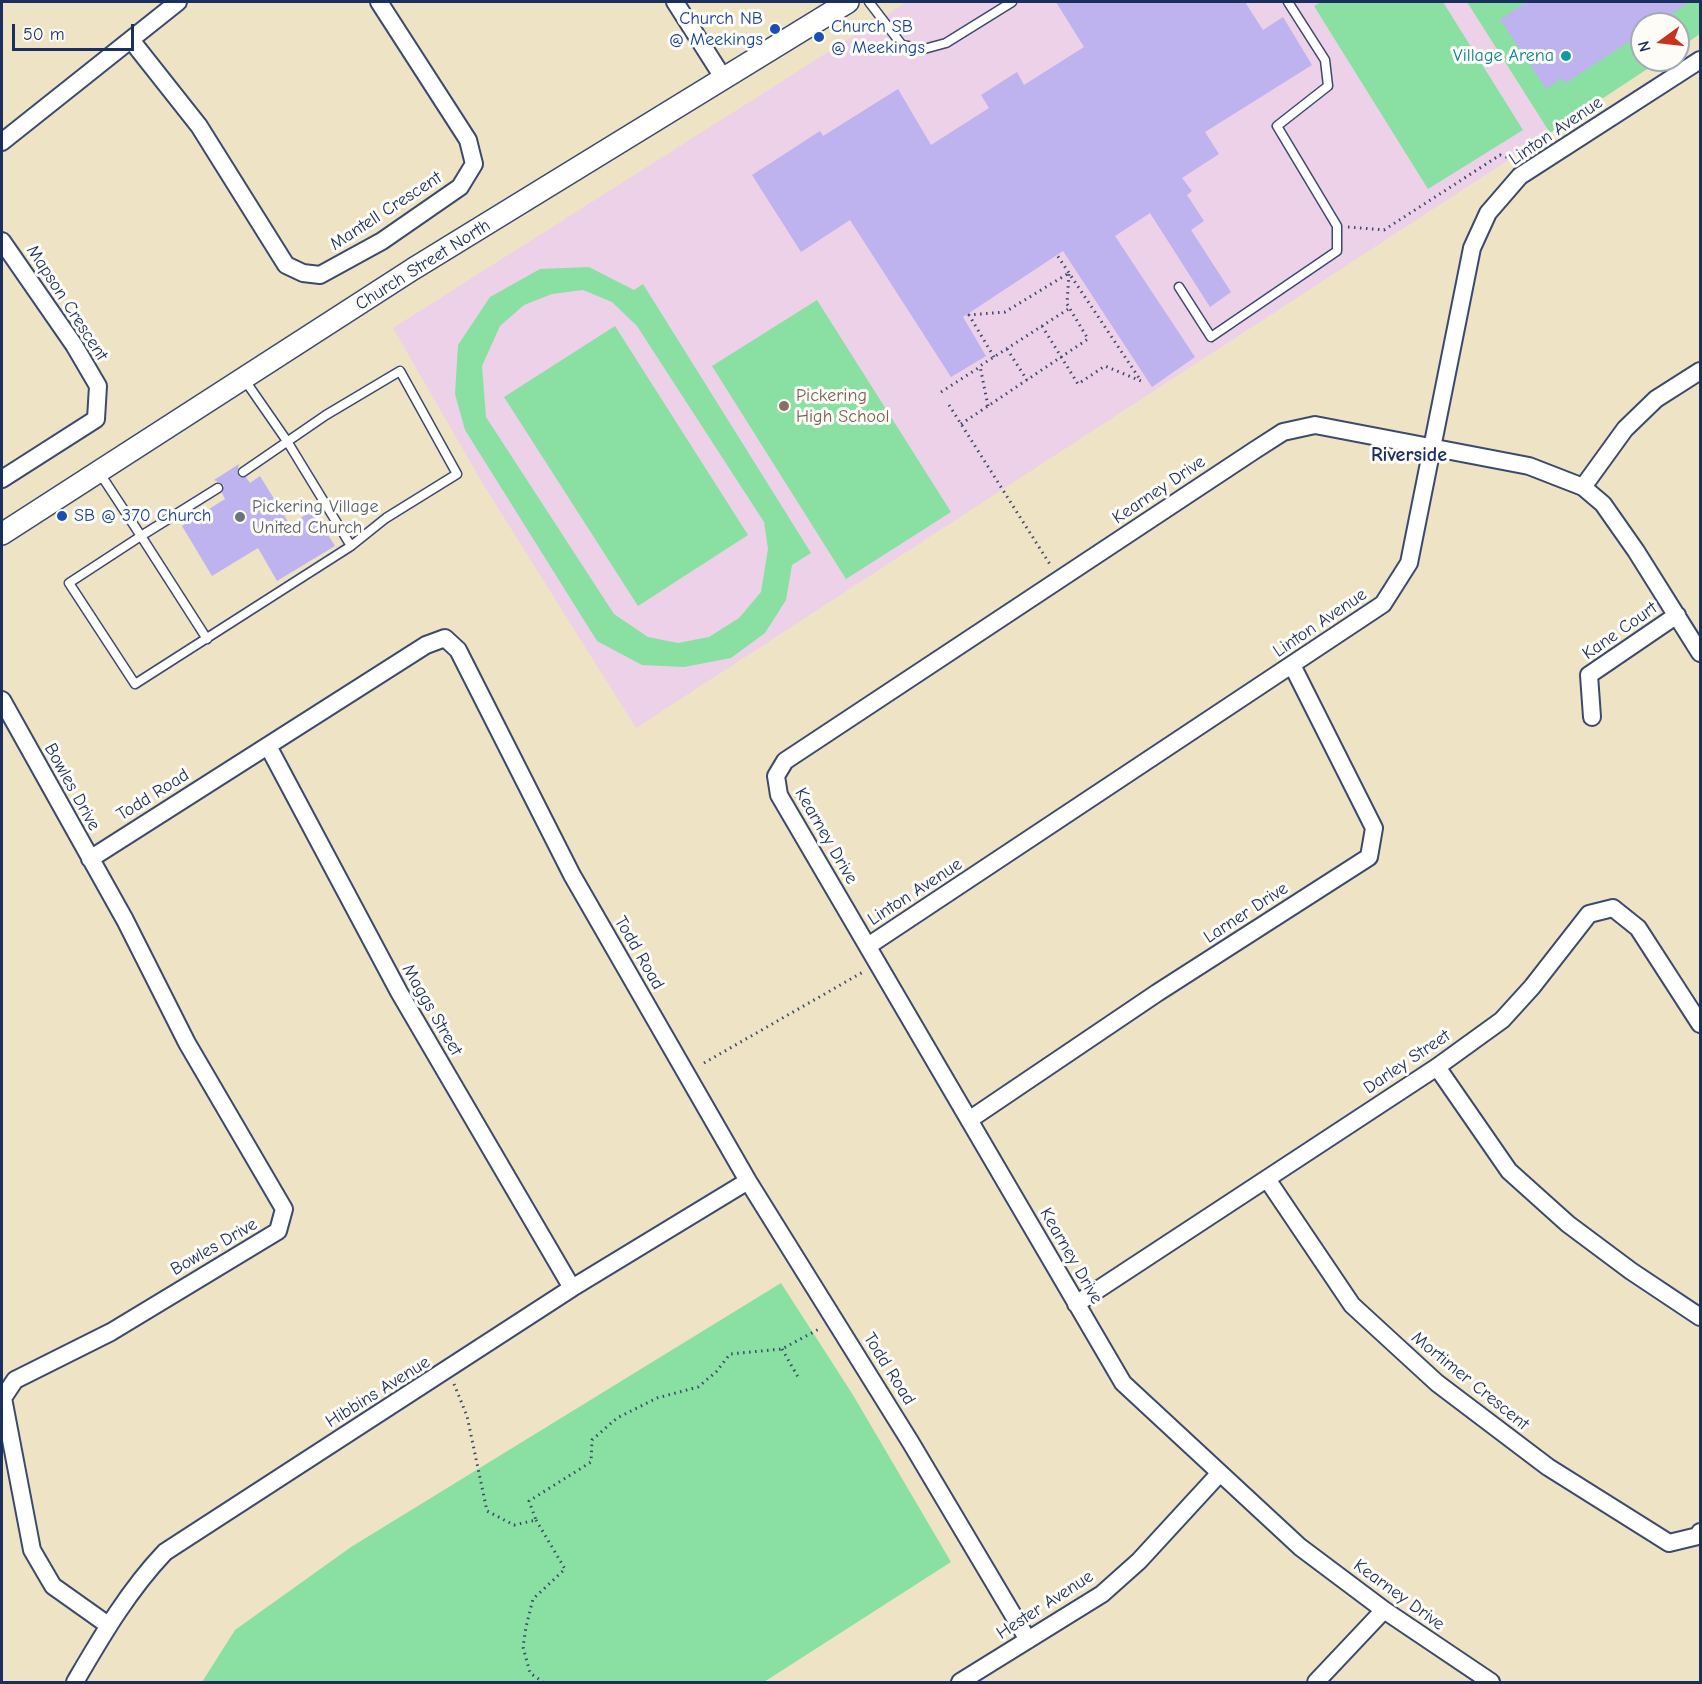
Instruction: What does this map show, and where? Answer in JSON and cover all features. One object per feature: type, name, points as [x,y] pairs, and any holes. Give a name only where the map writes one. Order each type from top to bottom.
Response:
[{"type":"street","points":[[2,142],[178,2]]},
{"type":"street","name":"Mantell Crescent","points":[[131,40],[199,126],[286,264],[303,273],[320,275],[382,241],[460,187],[474,164],[468,140],[379,2]]},
{"type":"street","points":[[675,2],[724,79]]},
{"type":"street","name":"Church Street North","points":[[2,534],[413,269],[848,2]]},
{"type":"street","name":"Linton Avenue","points":[[868,946],[1383,604],[1398,584],[1409,563],[1434,449],[1472,248],[1488,213],[1520,176],[1701,60]]},
{"type":"street","name":"Mapson Crescent","points":[[2,241],[74,345],[98,386],[96,419],[2,479]]},
{"type":"street","points":[[1583,487],[1625,429],[1656,399],[1701,372]]},
{"type":"street","name":"Kearney Drive","points":[[1491,1683],[1384,1610],[1300,1547],[1123,1383],[779,795],[776,776],[785,761],[1283,432],[1315,425],[1529,466],[1583,487],[1603,504],[1701,652]]},
{"type":"street","name":"Kane Court","points":[[1592,717],[1589,675],[1677,615]]},
{"type":"street","name":"Todd Road","points":[[90,859],[426,645],[445,638],[458,650],[573,875],[748,1181],[911,1443],[1028,1640]]},
{"type":"street","name":"Larner Drive","points":[[969,1120],[1369,857],[1374,828],[1292,665]]},
{"type":"street","name":"Bowles Drive","points":[[2,700],[90,859],[187,1043],[284,1209],[278,1231],[111,1332],[15,1380],[3,1398],[32,1550],[53,1586],[108,1625]]},
{"type":"street","name":"Maggs Street","points":[[268,746],[399,992],[572,1288]]},
{"type":"street","name":"Darley Street","points":[[1076,1304],[1437,1067],[1502,1020],[1532,987],[1589,914],[1613,908],[1638,928],[1701,1024]]},
{"type":"street","points":[[1437,1067],[1509,1171],[1568,1224],[1631,1271],[1701,1317]]},
{"type":"street","name":"Mortimer Crescent","points":[[1267,1179],[1352,1305],[1437,1383],[1548,1467],[1669,1543],[1698,1536],[1701,1532]]},
{"type":"street","name":"Hibbins Avenue","points":[[75,1683],[108,1625],[144,1574],[165,1552],[448,1371],[572,1288],[748,1181]]},
{"type":"street","name":"Hester Avenue","points":[[960,1683],[1102,1594],[1139,1561],[1219,1474]]},
{"type":"street","points":[[1316,1683],[1384,1610]]},
{"type":"lane","points":[[869,2],[902,45],[924,49],[946,43],[1012,2]]},
{"type":"lane","points":[[1179,287],[1211,337],[1337,251],[1337,226],[1278,126],[1328,86],[1325,60],[1288,2]]},
{"type":"lane","points":[[218,488],[69,583],[135,684],[351,546],[386,518],[457,474],[400,371],[287,441],[243,472]]},
{"type":"lane","points":[[244,378],[287,441],[351,546]]},
{"type":"lane","points":[[99,472],[207,639]]},
{"type":"path","points":[[1337,226],[1384,230],[1500,155],[1518,160]]},
{"type":"path","points":[[1042,326],[1078,384],[1105,366],[1141,381],[1057,255]]},
{"type":"path","points":[[961,424],[1088,339],[1067,304],[1069,273]]},
{"type":"path","points":[[994,357],[969,315],[1005,312],[1069,273]]},
{"type":"path","points":[[941,392],[1070,308]]},
{"type":"path","points":[[1007,349],[1027,380]]},
{"type":"path","points":[[980,366],[988,406]]},
{"type":"path","points":[[949,405],[1060,580]]},
{"type":"path","points":[[704,1063],[877,962]]},
{"type":"path","points":[[543,1683],[530,1673],[523,1647],[526,1627],[533,1599],[566,1569],[537,1520],[529,1501],[591,1462],[592,1440],[617,1418],[657,1398],[698,1387],[716,1372],[730,1354],[782,1349],[819,1329]]},
{"type":"path","points":[[782,1349],[798,1377]]},
{"type":"path","points":[[448,1371],[467,1416],[487,1511],[514,1525],[537,1520]]},
{"type":"shaded area","name":"Pickering High School","points":[[907,2],[1467,2],[1550,133],[636,728],[483,484],[393,328]]},
{"type":"green space","points":[[1321,2],[1443,2],[1523,130],[1428,189],[1314,6]]},
{"type":"green space","points":[[1467,2],[1700,2],[1700,34],[1690,41],[1690,12],[1630,12],[1630,72],[1643,72],[1550,133]]},
{"type":"green space","points":[[589,267],[634,290],[643,284],[811,553],[792,565],[786,600],[765,633],[731,658],[684,667],[642,665],[597,641],[465,430],[455,394],[458,345],[490,297],[540,269]],"holes":[[[583,290],[612,302],[637,326],[764,522],[768,549],[761,592],[739,618],[709,637],[678,643],[648,637],[614,614],[486,417],[482,366],[500,326],[524,305],[552,294]]]},
{"type":"green space","points":[[817,300],[951,512],[846,579],[712,366]]},
{"type":"green space","points":[[615,326],[748,535],[638,606],[504,397]]},
{"type":"green space","points":[[781,1283],[853,1395],[951,1562],[764,1682],[202,1682],[235,1630],[351,1547]]},
{"type":"building","points":[[1056,2],[1245,2],[1263,30],[1283,17],[1312,65],[1205,132],[1219,154],[1182,178],[1192,191],[1187,195],[1204,221],[1191,230],[1231,292],[1210,307],[1150,213],[1115,236],[1195,357],[1152,387],[1063,251],[963,317],[986,356],[951,377],[850,220],[801,252],[752,175],[820,131],[823,136],[898,89],[931,145],[989,108],[981,95],[1017,72],[1024,85],[1084,47]]},
{"type":"building","name":"Village Arena","points":[[1527,2],[1690,2],[1675,12],[1630,12],[1630,41],[1566,83],[1562,78],[1546,89],[1500,19]]},
{"type":"building","name":"Pickering Village United Church","points":[[239,464],[237,473],[240,477],[246,477],[250,483],[260,476],[290,525],[313,510],[335,546],[277,581],[258,548],[212,576],[182,526],[225,499],[222,493],[224,485],[214,480]]},
{"type":"place","name":"Church NB @ Meekings","points":[[775,29]]},
{"type":"place","name":"Church SB @ Meekings","points":[[819,37]]},
{"type":"place","name":"Village Arena","points":[[1566,56]]},
{"type":"place","name":"Pickering High School","points":[[784,406]]},
{"type":"place","name":"SB @ 370 Church","points":[[62,516]]},
{"type":"place","name":"Pickering Village United Church","points":[[240,517]]},
{"type":"district","name":"Riverside","points":[[1409,455]]}]
